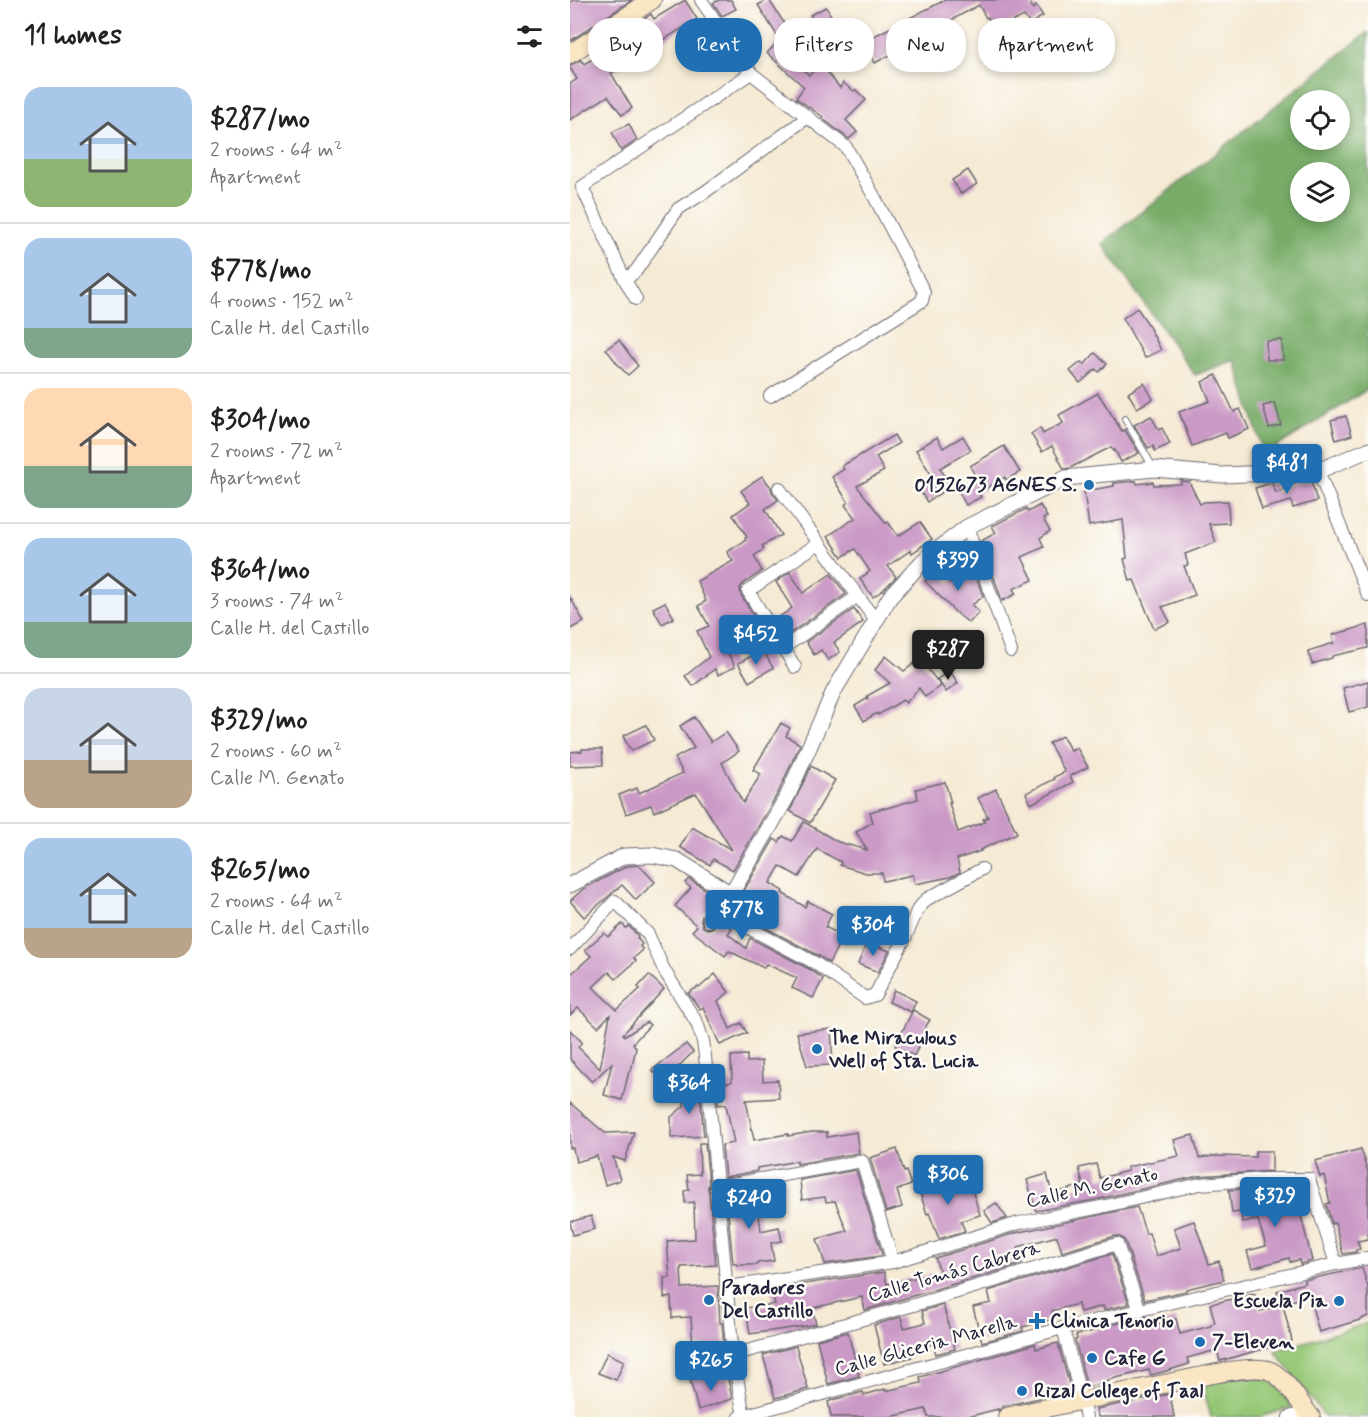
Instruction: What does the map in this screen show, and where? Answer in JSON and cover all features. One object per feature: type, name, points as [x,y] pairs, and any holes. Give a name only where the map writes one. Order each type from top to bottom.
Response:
[{"type":"main road","points":[[570,54],[652,0]]},
{"type":"main road","points":[[1007,1417],[1084,1409],[1209,1375],[1244,1369],[1268,1370],[1277,1375],[1309,1414]]},
{"type":"street","points":[[701,0],[751,73],[846,147],[924,292],[922,301],[770,396]]},
{"type":"street","points":[[636,299],[582,187],[751,73]]},
{"type":"street","points":[[625,280],[636,271],[678,209],[808,117]]},
{"type":"street","points":[[709,921],[720,910],[788,795],[834,691],[890,597],[923,561],[967,527],[1066,478],[1154,470],[1222,475],[1318,471],[1368,450]]},
{"type":"street","points":[[1318,471],[1368,595]]},
{"type":"street","points":[[779,488],[876,621]]},
{"type":"street","points":[[967,527],[1011,651]]},
{"type":"street","points":[[795,667],[748,591],[819,543]]},
{"type":"street","points":[[783,648],[858,596]]},
{"type":"street","points":[[570,885],[624,856],[652,855],[677,860],[730,894]]},
{"type":"street","points":[[720,910],[815,963],[865,998],[875,995],[918,909],[927,899],[982,869]]},
{"type":"street","points":[[570,949],[615,902],[648,934],[664,970],[697,1023],[703,1041],[733,1355],[742,1417]]},
{"type":"street","points":[[716,1187],[862,1161],[893,1262]]},
{"type":"street","name":"Calle M. Genato","points":[[728,1287],[893,1262],[1019,1223],[1200,1184],[1264,1179],[1309,1179],[1336,1264]]},
{"type":"street","name":"Calle Tomás Cabrera","points":[[733,1355],[914,1305],[1117,1244],[1140,1311]]},
{"type":"street","name":"Calle Gliceria Marella","points":[[742,1417],[1063,1328],[1368,1258]]},
{"type":"street","points":[[1063,1328],[1084,1409]]},
{"type":"street","points":[[1289,1417],[1309,1414]]},
{"type":"lane","points":[[1125,420],[1154,470]]},
{"type":"green space","points":[[1368,32],[1368,389],[1264,455],[1235,360],[1195,375],[1102,244],[1290,94],[1290,150],[1350,150],[1350,90],[1295,90]]},
{"type":"green space","points":[[1368,1323],[1368,1417],[1325,1417],[1275,1351]]},
{"type":"green space","points":[[1232,1377],[1262,1378],[1274,1383],[1292,1407],[1260,1417],[1211,1417],[1202,1383]]},
{"type":"building","points":[[574,0],[632,0],[605,18],[588,18],[588,29],[570,41],[570,2]]},
{"type":"building","points":[[685,0],[696,18],[675,18],[675,33],[663,40],[663,18],[656,18]]},
{"type":"building","points":[[719,0],[731,0],[736,9],[722,16],[713,3]]},
{"type":"building","points":[[769,0],[781,18],[774,18],[774,30],[758,5]]},
{"type":"building","points":[[945,0],[1029,0],[1033,9],[1036,6],[1043,16],[1040,18],[1024,16],[986,18],[979,5],[955,18],[909,18]]},
{"type":"building","points":[[826,7],[832,18],[812,18],[810,15]]},
{"type":"building","points":[[886,30],[886,57],[875,63],[874,61],[874,36]]},
{"type":"building","points":[[774,46],[774,59],[767,53]]},
{"type":"building","points":[[581,60],[584,64],[588,62],[588,72],[613,72],[611,73],[632,108],[622,115],[608,96],[570,120],[570,84],[577,79],[570,65]]},
{"type":"building","points":[[788,72],[806,72],[809,75],[813,72],[827,72],[840,88],[843,83],[854,91],[856,90],[866,100],[846,120],[857,132],[849,139],[796,98],[804,87]]},
{"type":"building","points":[[629,124],[637,140],[621,151],[612,132]]},
{"type":"building","points":[[968,170],[977,184],[961,194],[952,180]]},
{"type":"building","points":[[1137,308],[1161,350],[1145,358],[1123,318]]},
{"type":"building","points":[[619,340],[638,366],[628,375],[606,349]]},
{"type":"building","points":[[1282,340],[1283,360],[1267,360],[1266,341]]},
{"type":"building","points":[[1095,353],[1107,364],[1099,372],[1096,369],[1080,383],[1070,371],[1081,362],[1084,365]]},
{"type":"building","points":[[1216,375],[1234,412],[1240,409],[1249,429],[1228,438],[1226,433],[1192,446],[1179,412],[1210,401],[1202,382]]},
{"type":"building","points":[[1144,383],[1153,399],[1137,408],[1128,393]]},
{"type":"building","points":[[1098,393],[1139,453],[1121,462],[1111,447],[1064,469],[1052,446],[1042,452],[1031,434],[1040,428],[1043,434],[1063,423],[1059,415]]},
{"type":"building","points":[[1275,403],[1281,425],[1269,428],[1263,406]]},
{"type":"building","points":[[1151,416],[1159,430],[1162,428],[1170,444],[1155,451],[1153,446],[1148,448],[1134,425]]},
{"type":"building","points":[[1346,416],[1352,435],[1336,440],[1331,420]]},
{"type":"building","points":[[894,435],[899,443],[876,457],[884,471],[857,486],[898,536],[920,522],[932,539],[888,566],[896,577],[873,597],[860,579],[870,571],[855,549],[842,557],[828,536],[855,518],[845,505],[848,502],[832,477],[844,469],[842,466]]},
{"type":"building","points":[[963,436],[971,450],[940,468],[951,486],[927,502],[917,486],[932,476],[916,450],[937,437],[943,448]]},
{"type":"building","points":[[1004,446],[1020,472],[1006,480],[1005,477],[978,493],[981,497],[966,505],[959,492],[978,481],[970,466]]},
{"type":"building","points":[[762,476],[778,500],[765,509],[781,535],[762,546],[764,549],[754,556],[762,571],[740,588],[741,595],[758,623],[723,643],[735,667],[718,675],[715,669],[693,686],[685,676],[709,657],[697,631],[709,626],[698,606],[706,601],[697,581],[733,561],[727,552],[746,540],[747,537],[733,515],[750,503],[741,491]]},
{"type":"building","points":[[1136,481],[1137,484],[1153,482],[1154,485],[1189,482],[1200,504],[1228,501],[1229,523],[1209,524],[1216,542],[1185,554],[1188,565],[1184,566],[1195,595],[1162,607],[1170,622],[1154,629],[1134,580],[1130,581],[1124,559],[1127,558],[1123,520],[1089,526],[1084,491],[1114,486],[1114,483]]},
{"type":"building","points":[[1302,481],[1311,481],[1317,501],[1293,508],[1291,501],[1262,509],[1255,488],[1272,483],[1276,493],[1285,490],[1284,487]]},
{"type":"building","points":[[1040,505],[1047,517],[1043,519],[1050,531],[1040,538],[1044,547],[1022,557],[1033,580],[1013,589],[1016,594],[1002,601],[990,566],[993,564],[981,541],[996,533],[992,526],[1026,509],[1028,512]]},
{"type":"building","points":[[969,566],[974,572],[983,596],[972,605],[979,612],[969,623],[925,581],[937,569],[950,583]]},
{"type":"building","points":[[790,572],[803,593],[831,574],[846,594],[786,636],[775,620],[792,608],[776,582]]},
{"type":"building","points":[[570,597],[584,622],[570,629]]},
{"type":"building","points":[[665,602],[674,618],[662,624],[653,608]]},
{"type":"building","points":[[854,609],[863,622],[834,643],[840,652],[828,660],[821,650],[814,655],[806,642]]},
{"type":"building","points":[[1368,625],[1368,648],[1332,656],[1332,658],[1312,664],[1308,651],[1334,643],[1332,635]]},
{"type":"building","points":[[763,650],[773,668],[749,682],[738,663]]},
{"type":"building","points":[[886,656],[904,671],[920,659],[941,686],[925,697],[919,688],[906,703],[903,700],[864,721],[855,706],[890,683],[875,670]]},
{"type":"building","points":[[950,671],[958,683],[946,692],[937,679]]},
{"type":"building","points":[[1368,681],[1368,707],[1349,712],[1343,688]]},
{"type":"building","points":[[694,717],[711,742],[726,732],[739,751],[722,763],[743,803],[761,774],[753,770],[781,723],[790,728],[786,736],[800,744],[779,791],[733,870],[713,859],[710,865],[680,847],[692,827],[732,850],[696,793],[654,812],[651,805],[626,814],[619,795],[637,788],[639,793],[683,773],[675,758],[694,748],[680,726]]},
{"type":"building","points":[[646,725],[654,740],[631,751],[623,736]]},
{"type":"building","points":[[1062,736],[1071,751],[1077,748],[1088,767],[1070,776],[1073,782],[1031,804],[1026,793],[1065,772],[1049,743]]},
{"type":"building","points":[[582,749],[602,749],[603,765],[570,766],[570,752],[582,751]]},
{"type":"building","points":[[811,766],[835,780],[810,823],[790,811]]},
{"type":"building","points":[[945,782],[958,832],[985,822],[983,819],[988,817],[978,798],[996,789],[1017,833],[981,851],[957,859],[960,872],[950,877],[915,884],[913,875],[883,881],[882,873],[866,873],[840,865],[841,862],[817,849],[799,877],[780,866],[770,883],[805,907],[808,901],[832,914],[825,927],[843,936],[829,963],[731,907],[739,899],[774,839],[779,842],[783,836],[792,841],[804,822],[838,842],[867,850],[856,832],[873,822],[870,812],[918,799],[916,789]]},
{"type":"building","points":[[639,865],[655,882],[636,900],[622,885],[584,917],[570,901],[583,889],[627,866]]},
{"type":"building","points":[[689,879],[718,897],[702,916],[703,927],[712,928],[720,920],[732,928],[728,934],[746,948],[750,938],[811,970],[823,979],[813,998],[792,988],[797,978],[766,964],[764,968],[729,951],[725,956],[692,931],[697,926],[675,906],[691,888],[685,883]]},
{"type":"building","points":[[622,924],[626,928],[629,926],[638,936],[643,950],[634,958],[636,961],[616,979],[609,972],[593,987],[617,1010],[640,989],[638,987],[649,975],[664,989],[623,1034],[625,1036],[647,1022],[650,1025],[633,1043],[636,1048],[622,1100],[604,1095],[612,1063],[592,1082],[570,1059],[570,1030],[582,1042],[578,1047],[600,1069],[610,1015],[598,1027],[578,1008],[570,1015],[570,975],[591,956],[585,950],[604,933],[608,937]]},
{"type":"building","points":[[867,942],[889,951],[878,972],[858,964]]},
{"type":"building","points":[[715,974],[729,992],[718,1001],[730,1029],[741,1023],[747,1033],[720,1045],[703,1007],[700,1009],[688,993],[699,988]]},
{"type":"building","points":[[894,990],[916,1001],[911,1012],[889,1002]]},
{"type":"building","points":[[913,1010],[930,1020],[922,1032],[925,1033],[914,1056],[895,1046]]},
{"type":"building","name":"The Miraculous Well of Sta. Lucia","points":[[831,1029],[833,1065],[807,1066],[797,1033]]},
{"type":"building","points":[[686,1044],[693,1052],[663,1082],[652,1070]]},
{"type":"building","points":[[747,1055],[747,1062],[762,1061],[763,1081],[778,1080],[779,1098],[746,1100],[754,1140],[812,1132],[827,1132],[827,1137],[856,1132],[859,1153],[797,1164],[797,1161],[757,1168],[757,1171],[725,1177],[722,1145],[734,1143],[726,1104],[718,1105],[716,1085],[732,1082],[731,1056]]},
{"type":"building","points":[[684,1083],[699,1083],[704,1136],[671,1138],[671,1117],[684,1106]]},
{"type":"building","points":[[570,1103],[605,1133],[634,1132],[625,1161],[613,1157],[620,1180],[605,1185],[597,1156],[576,1162],[573,1148],[570,1148]]},
{"type":"building","points":[[1193,1135],[1199,1158],[1255,1157],[1255,1151],[1272,1151],[1272,1171],[1198,1176],[1036,1211],[1027,1180],[1047,1174],[1052,1194],[1083,1185],[1079,1168],[1096,1164],[1100,1178],[1128,1171],[1127,1167],[1179,1156],[1174,1140]]},
{"type":"building","points":[[699,1143],[705,1143],[716,1265],[681,1267],[682,1288],[718,1286],[724,1345],[693,1347],[691,1317],[672,1318],[671,1297],[664,1298],[664,1278],[670,1278],[667,1241],[695,1239],[694,1202],[685,1203],[684,1191],[689,1190],[687,1175],[700,1174]]},
{"type":"building","points":[[897,1149],[904,1172],[906,1171],[911,1185],[897,1190],[902,1207],[886,1212],[870,1158]]},
{"type":"building","points":[[1361,1149],[1368,1172],[1368,1239],[1357,1241],[1360,1249],[1356,1252],[1343,1254],[1335,1223],[1332,1224],[1326,1204],[1330,1203],[1324,1175],[1320,1177],[1315,1161]]},
{"type":"building","points":[[856,1170],[882,1254],[825,1264],[817,1239],[847,1231],[835,1201],[826,1202],[825,1197],[802,1200],[800,1180]]},
{"type":"building","points":[[930,1175],[933,1188],[946,1184],[948,1190],[970,1183],[980,1215],[961,1221],[965,1231],[939,1239],[929,1213],[927,1214],[915,1178]]},
{"type":"building","points":[[759,1188],[762,1205],[758,1205],[761,1231],[779,1227],[782,1241],[771,1243],[774,1261],[757,1263],[757,1265],[733,1264],[726,1194]]},
{"type":"building","points":[[1245,1189],[1247,1203],[1283,1198],[1301,1192],[1307,1209],[1300,1211],[1312,1261],[1300,1264],[1299,1260],[1290,1262],[1289,1258],[1252,1268],[1247,1251],[1266,1246],[1258,1220],[1242,1222],[1241,1212],[1232,1213],[1229,1190]]},
{"type":"building","points":[[996,1203],[1007,1218],[992,1223],[984,1211]]},
{"type":"building","points":[[1137,1207],[1156,1256],[1181,1248],[1174,1228],[1194,1221],[1209,1264],[1219,1261],[1224,1280],[1145,1300],[1122,1238],[1115,1236],[1062,1252],[1057,1236],[1018,1247],[1022,1264],[865,1310],[862,1297],[812,1308],[816,1324],[750,1334],[746,1308],[775,1304],[771,1289],[884,1272],[887,1284],[940,1272],[935,1258],[1015,1233]]},
{"type":"building","points":[[591,1216],[595,1229],[573,1235],[570,1222]]},
{"type":"building","points":[[1112,1254],[1129,1304],[1104,1310],[1103,1306],[1080,1312],[1078,1304],[1052,1311],[1054,1319],[1022,1327],[1023,1331],[982,1342],[973,1307],[991,1303],[988,1291]]},
{"type":"building","name":"Escuela Pia","points":[[1362,1268],[1368,1287],[1368,1316],[1360,1320],[1319,1332],[1309,1296],[1280,1304],[1277,1291],[1305,1283],[1304,1280]]},
{"type":"building","points":[[1255,1294],[1260,1311],[1283,1305],[1292,1341],[1220,1361],[1217,1350],[1187,1358],[1189,1364],[1163,1372],[1151,1375],[1149,1370],[1087,1387],[1075,1340],[1076,1335],[1146,1317],[1148,1326],[1176,1319],[1180,1334],[1215,1323],[1210,1304]]},
{"type":"building","points":[[943,1305],[955,1349],[936,1354],[933,1344],[910,1350],[912,1357],[884,1364],[874,1325],[901,1317],[904,1328],[925,1323],[922,1311]]},
{"type":"building","points":[[848,1332],[859,1376],[828,1384],[817,1340]]},
{"type":"building","points":[[1058,1343],[1071,1391],[967,1417],[928,1417],[926,1409],[890,1417],[831,1417],[828,1402],[832,1400],[863,1392],[864,1395],[921,1383],[920,1377],[1035,1344],[1036,1349]]},
{"type":"building","points":[[796,1346],[808,1389],[775,1398],[763,1355]]},
{"type":"building","points":[[607,1353],[624,1361],[616,1380],[598,1373]]},
{"type":"building","points":[[728,1378],[732,1399],[698,1410],[690,1379]]},
{"type":"building","points":[[1170,1394],[1174,1417],[1098,1417],[1096,1409]]},
{"type":"place","name":"0152673 AGNES S.","points":[[1089,485]]},
{"type":"place","name":"The Miraculous Well of Sta. Lucia","points":[[817,1049]]},
{"type":"place","name":"Paradores Del Castillo","points":[[709,1300]]},
{"type":"place","name":"Escuela Pia","points":[[1339,1301]]},
{"type":"place","name":"Clinica Tenorio","points":[[1037,1321]]},
{"type":"place","name":"7-Eleven","points":[[1200,1342]]},
{"type":"place","name":"Cafe G","points":[[1092,1358]]},
{"type":"place","name":"Rizal College of Taal","points":[[1022,1391]]}]
